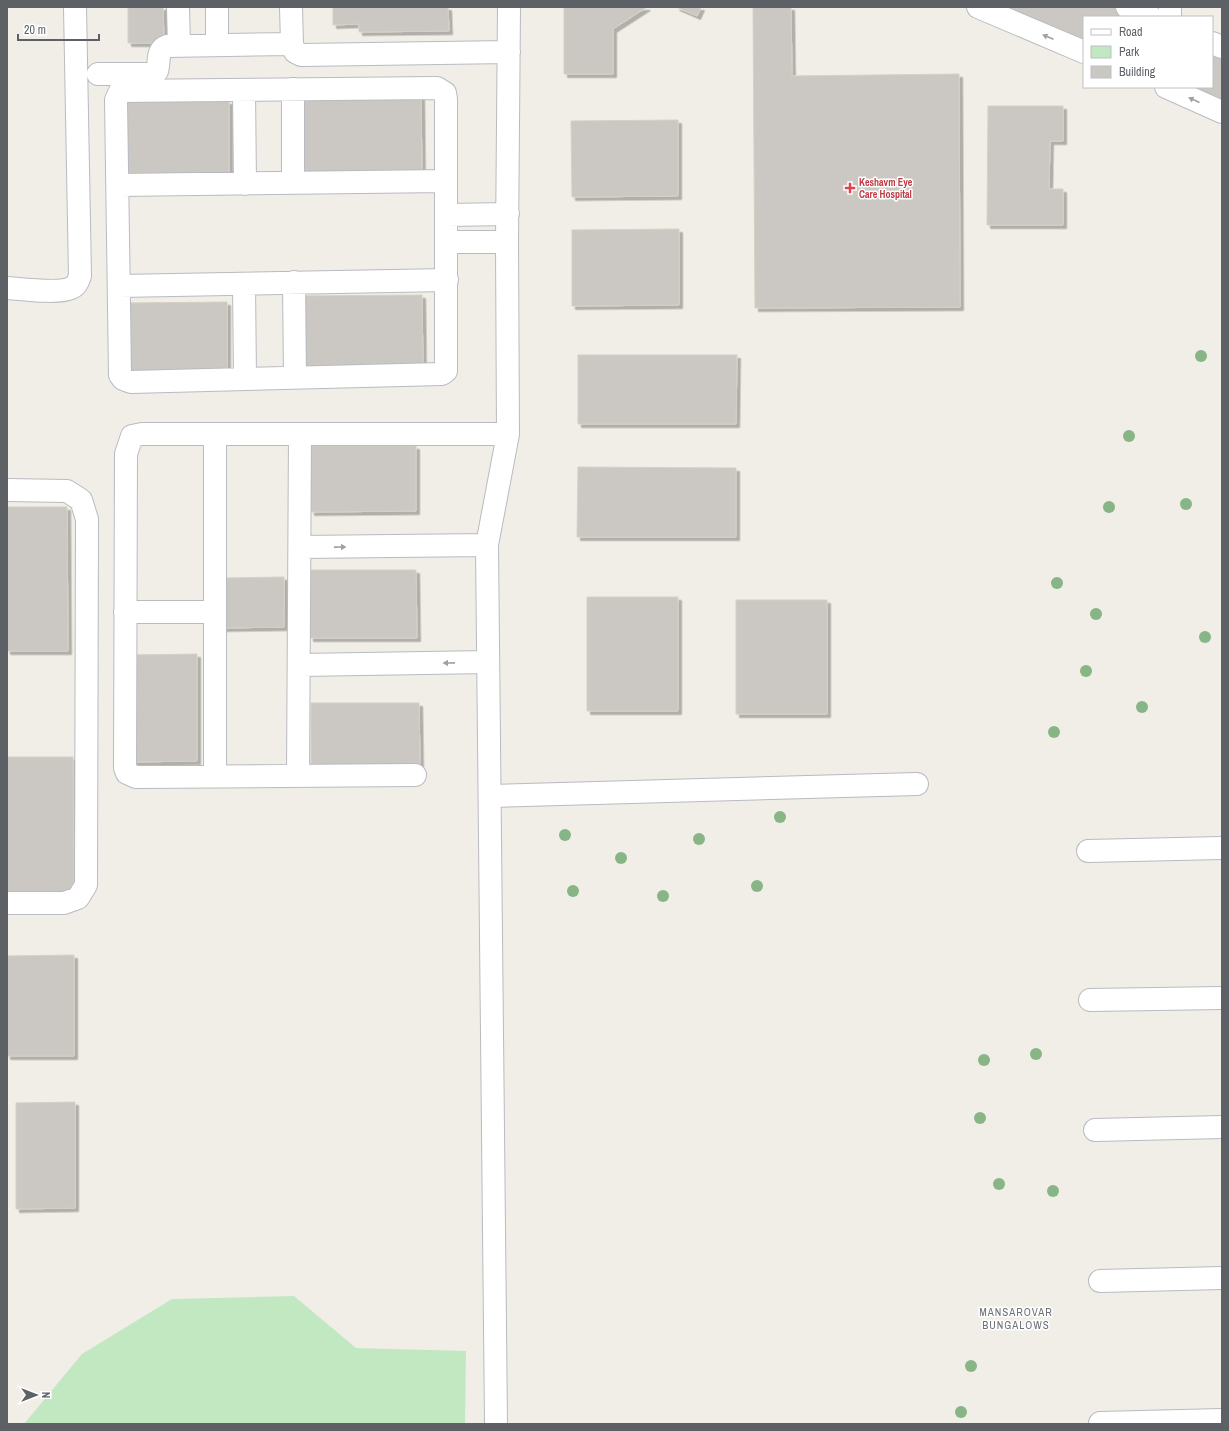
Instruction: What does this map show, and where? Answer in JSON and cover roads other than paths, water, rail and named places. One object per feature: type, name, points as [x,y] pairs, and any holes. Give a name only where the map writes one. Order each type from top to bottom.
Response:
[{"type":"street","points":[[7,288],[62,290],[71,288],[77,284],[80,276],[75,7]]},
{"type":"street","points":[[178,7],[179,46]]},
{"type":"street","points":[[217,7],[217,45]]},
{"type":"street","points":[[291,7],[292,44],[295,52],[301,55],[509,52]]},
{"type":"street","points":[[496,1424],[486,545],[508,434],[507,242],[510,7]]},
{"type":"street","points":[[978,7],[1083,52]]},
{"type":"street","points":[[1130,8],[1149,16]]},
{"type":"street","points":[[98,74],[151,74],[157,72],[160,52],[163,47],[292,44]]},
{"type":"street","points":[[1168,88],[1222,112]]},
{"type":"street","points":[[293,89],[293,183]]},
{"type":"street","points":[[293,89],[441,90],[445,93],[447,280],[446,371],[442,374],[131,382],[123,379],[120,375],[116,100],[120,91],[293,89]]},
{"type":"street","points":[[244,90],[245,184]]},
{"type":"street","points":[[118,185],[446,181]]},
{"type":"street","points":[[446,215],[508,214]]},
{"type":"street","points":[[446,242],[507,242]]},
{"type":"street","points":[[119,286],[447,280]]},
{"type":"street","points":[[294,282],[295,377]]},
{"type":"street","points":[[244,284],[245,379]]},
{"type":"street","points":[[414,775],[136,777],[130,775],[126,771],[126,454],[132,436],[142,434],[508,434]]},
{"type":"street","points":[[298,776],[301,547],[300,434]]},
{"type":"street","points":[[215,435],[216,776]]},
{"type":"street","points":[[7,490],[67,490],[81,500],[87,519],[87,527],[86,886],[78,898],[64,903],[7,903]]},
{"type":"street","points":[[301,547],[486,545]]},
{"type":"street","points":[[126,612],[215,612]]},
{"type":"street","points":[[300,665],[488,662]]},
{"type":"street","points":[[490,796],[917,784]]},
{"type":"street","points":[[1088,851],[1222,848]]},
{"type":"street","points":[[1090,1000],[1222,998]]},
{"type":"street","points":[[1095,1130],[1222,1127]]},
{"type":"street","points":[[1100,1281],[1222,1278]]},
{"type":"street","points":[[1100,1423],[1222,1420]]},
{"type":"place","name":"Keshavm Eye Care Hospital","points":[[850,188]]},
{"type":"district","name":"MANSAROVAR BUNGALOWS","points":[[1016,1318]]}]
